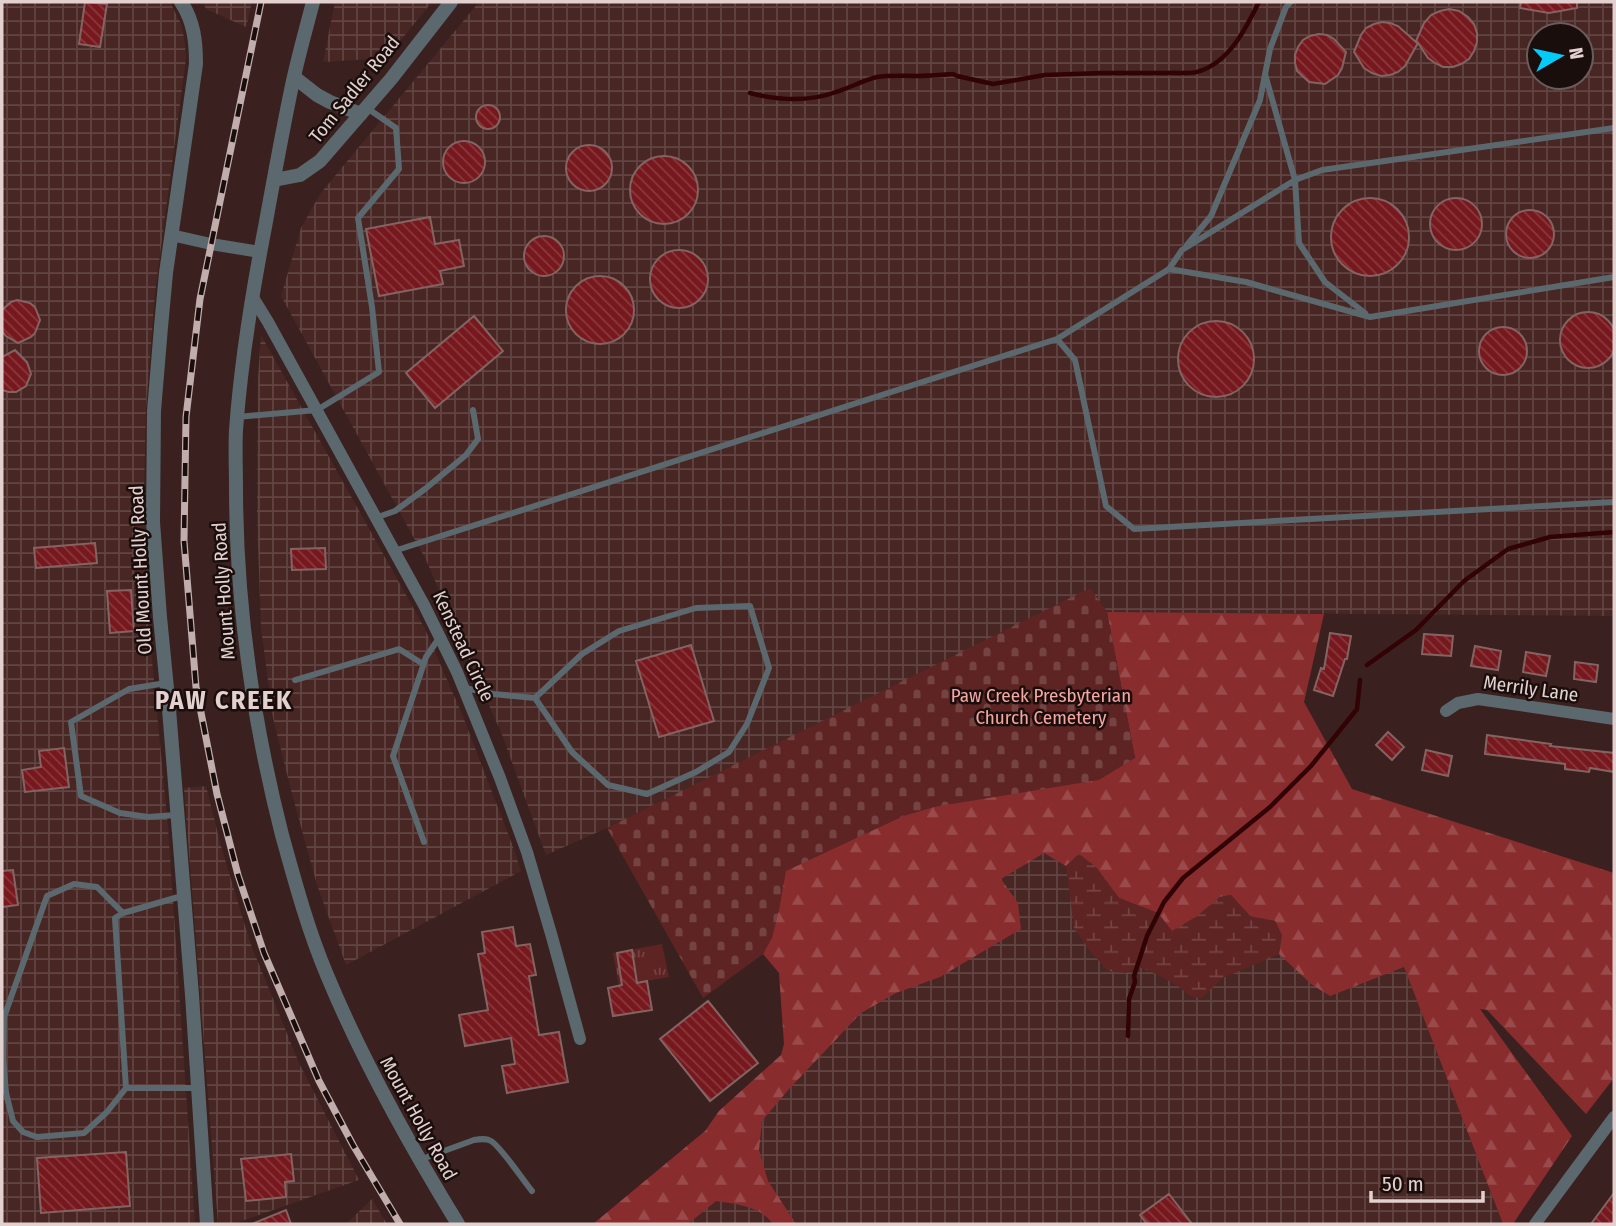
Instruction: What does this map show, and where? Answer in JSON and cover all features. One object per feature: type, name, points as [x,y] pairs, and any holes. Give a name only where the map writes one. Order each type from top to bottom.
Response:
[{"type":"street","name":"Old Mount Holly Road","points":[[181,2],[192,24],[196,64],[171,235],[161,327],[154,411],[153,522],[184,896],[207,1224]]},
{"type":"street","name":"Mount Holly Road","points":[[313,2],[294,77],[260,252],[240,378],[236,530],[242,621],[250,685],[269,784],[312,936],[326,974],[374,1079],[458,1224]]},
{"type":"street","name":"Tom Sadler Road","points":[[274,180],[300,175],[320,161],[364,111],[450,2]]},
{"type":"street","points":[[294,77],[331,102],[364,111]]},
{"type":"street","points":[[171,235],[260,252]]},
{"type":"street","name":"Kenstead Circle","points":[[252,296],[424,605],[463,687],[527,852],[580,1040]]},
{"type":"street","name":"Merrily Lane","points":[[1446,711],[1458,703],[1478,699],[1614,719]]},
{"type":"street","points":[[1535,1224],[1614,1116]]},
{"type":"lane","points":[[394,551],[1058,340],[1169,269],[1211,215],[1260,100],[1270,50],[1286,8],[1291,2]]},
{"type":"lane","points":[[1265,74],[1295,180],[1299,243],[1325,282],[1370,317]]},
{"type":"lane","points":[[237,417],[317,410],[379,372],[358,219],[399,169],[396,128],[364,111]]},
{"type":"lane","points":[[1182,250],[1295,180],[1322,170],[1614,128]]},
{"type":"lane","points":[[1169,269],[1246,282],[1370,317],[1614,277]]},
{"type":"lane","points":[[1058,340],[1075,360],[1106,506],[1134,529],[1614,502]]},
{"type":"lane","points":[[375,518],[395,511],[466,455],[478,439],[473,410]]},
{"type":"lane","points":[[463,687],[493,694],[535,698],[582,654],[619,631],[696,608],[750,606],[769,668],[747,724],[729,751],[696,772],[647,794],[608,785],[572,752],[535,698]]},
{"type":"lane","points":[[424,842],[393,756],[423,664],[440,637]]},
{"type":"lane","points":[[295,680],[400,649],[423,664]]},
{"type":"lane","points":[[166,682],[129,689],[71,722],[81,796],[120,813],[148,817],[177,815]]},
{"type":"lane","points":[[123,913],[97,887],[74,884],[47,896],[4,1017],[6,1093],[13,1121],[23,1132],[37,1137],[84,1133],[107,1112],[126,1088],[116,918],[123,913],[184,896]]},
{"type":"lane","points":[[126,1088],[198,1088]]},
{"type":"lane","points":[[419,1160],[474,1140],[487,1139],[496,1146],[532,1191]]},
{"type":"shaded area","points":[[2,2],[170,2],[182,26],[186,58],[155,293],[146,409],[144,491],[152,660],[168,827],[195,1224],[2,1224]]},
{"type":"shaded area","points":[[203,2],[252,2],[246,27],[206,9]]},
{"type":"shaded area","points":[[335,2],[432,2],[386,58],[323,62]]},
{"type":"shaded area","points":[[479,2],[1614,2],[1614,616],[1221,613],[1399,954],[1503,1224],[632,1224],[951,909],[1142,793],[1107,612],[1090,589],[607,828],[546,855],[502,735],[426,560],[281,296],[301,228],[320,194]]},
{"type":"shaded area","points":[[261,335],[425,629],[462,714],[521,871],[346,965],[317,885],[273,718],[261,628],[257,514]]},
{"type":"shaded area","points":[[206,786],[250,942],[299,1063],[359,1180],[233,1224],[218,1224],[184,788]]},
{"type":"shaded area","points":[[372,1199],[387,1224],[346,1224]]},
{"type":"green space","name":"Paw Creek Presbyterian Church Cemetery","points":[[1090,588],[1107,612],[1135,758],[1099,780],[933,807],[903,816],[786,871],[772,938],[763,954],[703,998],[607,828]]},
{"type":"green space","points":[[1107,612],[1324,614],[1304,702],[1352,789],[1614,873],[1614,1078],[1586,1114],[1487,1010],[1480,1009],[1572,1136],[1513,1224],[1503,1224],[1404,967],[1330,996],[1311,984],[1279,954],[1282,935],[1275,921],[1250,916],[1231,895],[1220,897],[1196,917],[1172,931],[1158,913],[1119,898],[1096,867],[1079,854],[1066,866],[1044,853],[1001,879],[1018,903],[1021,929],[940,977],[896,993],[861,1013],[762,1121],[759,1150],[768,1181],[796,1224],[773,1224],[755,1210],[716,1201],[688,1224],[593,1224],[705,1131],[719,1111],[781,1055],[784,1044],[779,973],[763,954],[775,924],[785,871],[903,816],[1135,758]]},
{"type":"green space","points":[[1079,854],[1096,867],[1119,898],[1158,913],[1172,931],[1196,917],[1220,897],[1231,895],[1250,916],[1275,921],[1282,935],[1279,954],[1221,979],[1202,998],[1190,996],[1166,979],[1137,967],[1126,973],[1108,971],[1074,928],[1066,866]]},
{"type":"green space","points":[[662,944],[669,977],[619,986],[613,953]]},
{"type":"building","points":[[85,2],[107,4],[100,47],[79,44]]},
{"type":"building","points":[[1521,2],[1577,2],[1577,8],[1549,13],[1520,8]]},
{"type":"building","points":[[1449,9],[1468,17],[1477,33],[1474,51],[1469,59],[1461,64],[1443,67],[1428,58],[1418,43],[1405,66],[1398,72],[1381,76],[1364,68],[1354,52],[1366,28],[1382,22],[1398,26],[1417,43],[1424,23],[1431,15]]},
{"type":"building","points":[[1319,34],[1334,39],[1346,52],[1338,75],[1325,84],[1309,82],[1297,71],[1295,63],[1295,55],[1303,40]]},
{"type":"building","points":[[488,105],[499,112],[500,117],[493,128],[488,129],[477,122],[476,117],[483,106]]},
{"type":"building","points":[[464,141],[479,147],[485,162],[479,177],[464,183],[449,177],[443,162],[449,147]]},
{"type":"building","points":[[589,145],[605,152],[612,168],[605,184],[589,191],[573,184],[566,168],[573,152]]},
{"type":"building","points":[[664,156],[677,159],[688,166],[695,177],[698,190],[695,203],[688,214],[677,221],[664,224],[651,221],[640,214],[633,203],[630,190],[633,177],[640,166],[651,159]]},
{"type":"building","points":[[1370,198],[1385,201],[1397,210],[1406,222],[1409,237],[1406,252],[1397,264],[1385,273],[1370,276],[1355,273],[1343,264],[1334,252],[1331,237],[1334,222],[1343,210],[1355,201]]},
{"type":"building","points":[[1456,198],[1466,200],[1474,206],[1480,214],[1480,234],[1474,242],[1466,248],[1456,250],[1446,248],[1438,242],[1432,234],[1430,224],[1432,214],[1438,206],[1446,200]]},
{"type":"building","points":[[1530,210],[1547,217],[1554,234],[1547,251],[1530,258],[1513,251],[1506,234],[1513,217]]},
{"type":"building","points":[[430,217],[435,244],[459,240],[464,266],[440,271],[443,284],[379,296],[366,229]]},
{"type":"building","points":[[544,236],[552,237],[558,242],[563,248],[563,264],[558,270],[552,275],[544,276],[536,275],[530,270],[525,264],[524,256],[525,248],[530,242],[536,237]]},
{"type":"building","points":[[673,250],[685,250],[700,258],[708,273],[708,285],[700,300],[685,308],[673,308],[658,300],[650,285],[650,273],[658,258]]},
{"type":"building","points":[[600,276],[613,279],[624,286],[631,297],[634,310],[631,323],[624,334],[613,341],[600,344],[587,341],[576,334],[569,323],[566,310],[569,297],[576,286],[587,279]]},
{"type":"building","points":[[17,300],[35,307],[40,320],[35,333],[18,343],[2,331],[2,310]]},
{"type":"building","points":[[1583,312],[1593,312],[1608,320],[1614,329],[1614,351],[1608,360],[1593,368],[1583,368],[1565,356],[1560,345],[1560,335],[1572,317]]},
{"type":"building","points":[[474,316],[503,351],[435,408],[406,373]]},
{"type":"building","points":[[1224,321],[1237,327],[1248,338],[1254,351],[1252,374],[1237,391],[1224,397],[1208,397],[1195,391],[1180,374],[1178,351],[1184,338],[1201,323]]},
{"type":"building","points":[[1503,327],[1520,334],[1527,351],[1520,368],[1503,375],[1486,368],[1479,351],[1486,334]]},
{"type":"building","points":[[15,350],[27,362],[31,374],[26,386],[16,392],[9,392],[2,390],[2,357]]},
{"type":"building","points":[[95,543],[97,563],[36,568],[34,548]]},
{"type":"building","points":[[325,548],[326,569],[292,570],[291,549]]},
{"type":"building","points":[[131,590],[134,631],[110,633],[107,591]]},
{"type":"building","points":[[1330,633],[1351,636],[1347,659],[1333,696],[1314,690],[1321,668],[1324,669]]},
{"type":"building","points":[[1424,634],[1453,636],[1451,656],[1422,654]]},
{"type":"building","points":[[691,645],[714,721],[659,737],[636,661]]},
{"type":"building","points":[[1475,646],[1501,651],[1498,670],[1471,666]]},
{"type":"building","points":[[1526,652],[1550,656],[1546,676],[1523,672]]},
{"type":"building","points":[[1575,662],[1598,665],[1596,682],[1574,679]]},
{"type":"building","points":[[1388,732],[1404,747],[1392,760],[1376,745]]},
{"type":"building","points":[[1487,735],[1614,753],[1614,772],[1590,768],[1589,772],[1565,769],[1565,764],[1485,754]]},
{"type":"building","points":[[64,748],[69,787],[25,792],[22,770],[41,767],[39,751]]},
{"type":"building","points":[[1426,750],[1452,756],[1448,776],[1422,770]]},
{"type":"building","points":[[13,870],[18,905],[2,907],[2,871]]},
{"type":"building","points":[[513,927],[516,946],[530,944],[536,975],[529,976],[539,1035],[559,1032],[568,1082],[507,1093],[502,1066],[515,1064],[511,1038],[465,1046],[459,1015],[488,1010],[478,954],[485,953],[482,932]]},
{"type":"building","points":[[632,950],[637,983],[647,981],[652,1010],[613,1016],[608,988],[622,985],[617,953]]},
{"type":"building","points":[[708,1001],[758,1063],[710,1101],[660,1039]]},
{"type":"building","points":[[126,1152],[130,1206],[41,1213],[37,1158]]},
{"type":"building","points":[[291,1154],[294,1181],[285,1182],[286,1197],[246,1201],[241,1159]]},
{"type":"building","points":[[1614,1193],[1614,1224],[1591,1224]]},
{"type":"building","points":[[1169,1194],[1192,1224],[1147,1224],[1140,1215]]},
{"type":"building","points":[[286,1210],[291,1224],[252,1224]]},
{"type":"waterway","points":[[750,93],[804,99],[887,76],[953,74],[993,84],[1045,75],[1196,72],[1211,66],[1228,52],[1243,33],[1259,2]]},
{"type":"waterway","points":[[1367,665],[1416,630],[1464,581],[1508,549],[1550,537],[1614,532]]},
{"type":"waterway","points":[[1128,1036],[1129,999],[1135,982],[1134,976],[1147,936],[1164,902],[1183,878],[1270,807],[1311,766],[1357,709],[1360,680]]},
{"type":"railway","points":[[261,2],[200,299],[186,417],[184,541],[196,687],[217,794],[238,875],[264,953],[319,1081],[400,1224]]},
{"type":"district","name":"PAW CREEK","points":[[224,700]]}]
